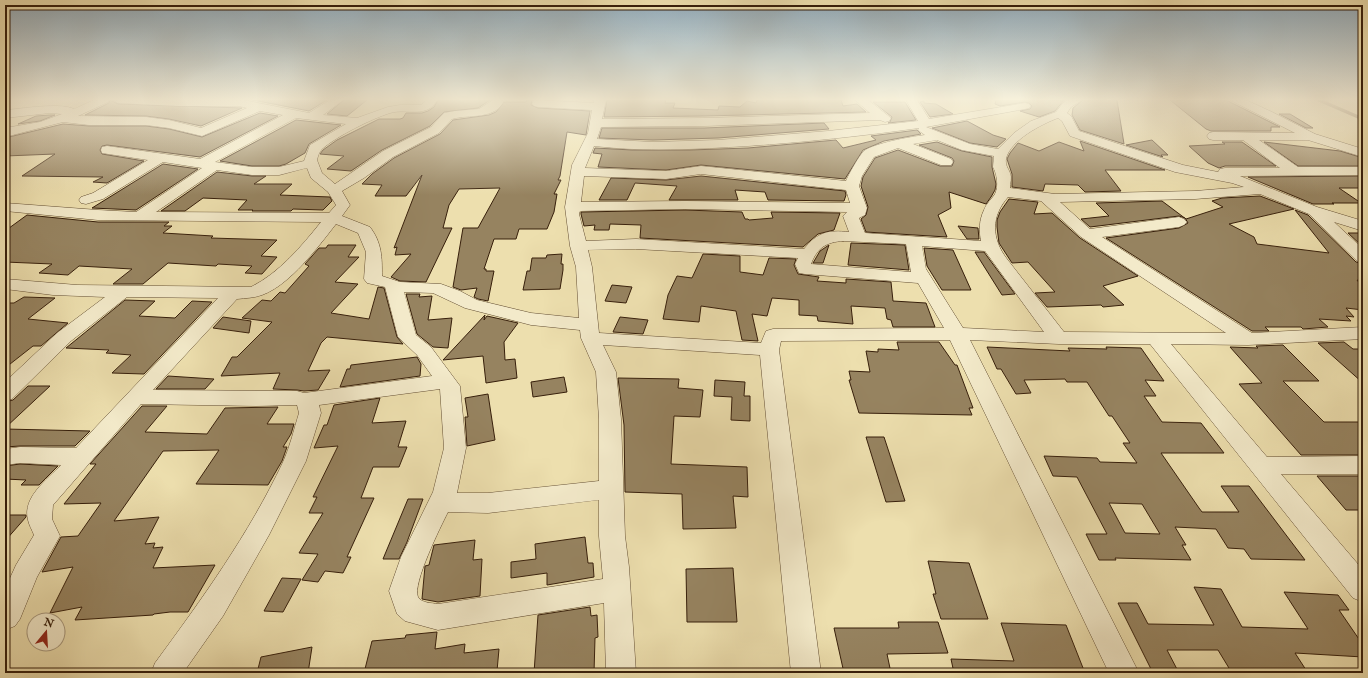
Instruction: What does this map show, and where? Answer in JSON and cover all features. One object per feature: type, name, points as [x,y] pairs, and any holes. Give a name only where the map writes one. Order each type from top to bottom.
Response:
[{"type":"street","points":[[140,216],[208,165],[258,132]]},
{"type":"street","points":[[5,284],[30,288],[122,292],[256,291],[272,282],[287,270],[343,205],[334,190],[316,174],[310,160],[316,148],[342,132]]},
{"type":"street","points":[[334,190],[359,175],[388,154],[432,132]]},
{"type":"street","points":[[594,132],[579,165],[572,214],[578,246],[584,267],[589,332],[606,372],[610,419],[612,536],[617,589],[621,673]]},
{"type":"street","points":[[705,132],[707,144]]},
{"type":"street","points":[[589,142],[620,146],[707,144],[860,132]]},
{"type":"street","points":[[930,132],[936,136],[967,147],[1002,154]]},
{"type":"street","points":[[1021,132],[1013,138],[1002,154],[998,163],[1000,171],[1004,174],[1003,192],[1002,195],[996,199],[989,213],[988,228],[991,247],[1040,315],[1059,338]]},
{"type":"street","points":[[1073,132],[1180,169],[1235,179],[1312,210],[1363,226]]},
{"type":"street","points":[[1301,132],[1311,137],[1363,153]]},
{"type":"street","points":[[859,236],[850,216],[860,212],[852,186],[855,176],[869,154],[898,143],[936,136]]},
{"type":"street","points":[[1213,136],[1311,137]]},
{"type":"street","points":[[1245,136],[1294,171]]},
{"type":"street","points":[[898,143],[946,162]]},
{"type":"street","points":[[107,150],[268,172],[279,171],[312,163]]},
{"type":"street","points":[[86,200],[98,196],[161,158]]},
{"type":"street","points":[[578,172],[666,175],[701,170],[852,186]]},
{"type":"street","points":[[1223,177],[1225,171],[1363,171]]},
{"type":"street","points":[[1003,192],[1046,198],[1102,198],[1262,191]]},
{"type":"street","points":[[1046,198],[1087,234],[1248,339]]},
{"type":"street","points":[[572,207],[685,206],[860,208]]},
{"type":"street","points":[[5,207],[140,216],[333,218],[366,230],[374,252],[373,279],[393,284],[407,337],[424,351],[450,386],[455,448],[445,492],[414,557],[403,591],[407,605],[415,612],[438,617],[617,589]]},
{"type":"street","points":[[1312,210],[1363,258]]},
{"type":"street","points":[[1087,234],[1149,228],[1179,222]]},
{"type":"street","points":[[923,278],[805,269],[802,264],[819,241],[829,237],[859,236],[991,247]]},
{"type":"street","points":[[913,240],[918,269],[957,334],[1124,673]]},
{"type":"street","points":[[578,246],[636,244],[808,254]]},
{"type":"street","points":[[394,287],[435,288],[454,295],[471,304],[589,332],[768,350]]},
{"type":"street","points":[[5,394],[64,337],[122,292]]},
{"type":"street","points":[[5,617],[10,610],[25,573],[47,536],[40,519],[42,502],[135,397],[234,292]]},
{"type":"street","points":[[806,673],[768,350],[773,335],[957,334],[1059,338],[1248,339],[1363,333]]},
{"type":"street","points":[[1155,338],[1363,590]]},
{"type":"street","points":[[135,397],[248,399],[297,398],[304,400],[446,381]]},
{"type":"street","points":[[166,673],[213,608],[260,528],[295,461],[310,413],[308,405],[304,400]]},
{"type":"street","points":[[5,457],[20,455],[81,457]]},
{"type":"street","points":[[1260,466],[1363,466]]},
{"type":"street","points":[[441,502],[488,503],[612,489]]},
{"type":"building","points":[[31,132],[180,132],[202,137],[215,132],[248,132],[200,157],[107,145],[102,146],[100,150],[102,154],[144,161],[107,183],[93,182],[103,177],[22,176],[55,154],[5,156],[5,138]]},
{"type":"building","points":[[274,132],[330,132],[309,144],[305,153],[286,164],[279,166],[252,166],[220,161]]},
{"type":"building","points":[[354,132],[419,132],[382,150],[351,171],[327,169],[344,156],[320,154],[337,140]]},
{"type":"building","points":[[442,132],[587,132],[586,135],[567,132],[560,176],[558,180],[561,180],[554,194],[557,194],[554,212],[547,229],[519,229],[516,239],[494,239],[484,269],[486,269],[486,271],[494,271],[488,301],[474,297],[477,288],[461,290],[453,287],[463,228],[478,228],[500,188],[459,189],[449,205],[443,228],[452,228],[426,282],[400,281],[391,277],[411,254],[395,255],[397,247],[394,248],[422,175],[406,196],[375,196],[382,185],[362,184],[372,174],[394,158]]},
{"type":"building","points":[[601,132],[796,132],[718,138],[653,140],[599,138]]},
{"type":"building","points":[[904,132],[919,132],[921,134],[884,141],[863,150],[845,179],[701,165],[666,170],[598,167],[602,154],[593,153],[595,148],[632,150],[690,150],[748,148],[836,140],[843,148],[876,140],[871,136]]},
{"type":"building","points":[[941,132],[987,132],[1006,139],[997,147],[970,143]]},
{"type":"building","points":[[1085,132],[1122,132],[1124,144]]},
{"type":"building","points":[[1152,140],[1168,155],[1161,155],[1163,157],[1126,145]]},
{"type":"building","points":[[1080,141],[1165,170],[1105,170],[1121,191],[1085,192],[1078,185],[1045,184],[1043,191],[1012,187],[1012,174],[1007,159],[1018,143],[1039,151],[1059,142],[1084,151]]},
{"type":"building","points":[[937,142],[962,151],[992,157],[992,167],[996,184],[995,190],[986,204],[949,192],[951,208],[938,215],[947,237],[866,232],[861,219],[866,215],[868,207],[861,186],[863,177],[875,158],[898,150],[940,166],[952,166],[954,161],[952,158],[919,145]]},
{"type":"building","points":[[1222,142],[1242,142],[1276,166],[1225,166],[1219,168],[1208,163],[1189,146],[1225,144]]},
{"type":"building","points":[[1264,142],[1340,151],[1363,158],[1363,166],[1298,166]]},
{"type":"building","points":[[163,164],[198,169],[136,210],[92,208]]},
{"type":"building","points":[[217,172],[266,176],[254,184],[292,184],[280,195],[330,197],[332,201],[323,210],[293,209],[291,211],[252,211],[253,210],[238,210],[247,200],[203,198],[185,211],[161,211]]},
{"type":"building","points":[[701,176],[845,191],[846,195],[844,201],[768,200],[765,192],[735,190],[738,200],[669,200],[677,186],[635,183],[627,200],[599,200],[611,178],[666,180]]},
{"type":"building","points":[[1363,176],[1363,188],[1339,188],[1361,203],[1332,203],[1334,204],[1313,204],[1248,177]]},
{"type":"building","points":[[1260,196],[1294,209],[1229,224],[1254,237],[1257,244],[1329,253],[1295,210],[1308,215],[1356,262],[1363,264],[1363,281],[1357,280],[1363,288],[1363,310],[1346,308],[1354,317],[1346,316],[1351,321],[1319,319],[1328,327],[1303,329],[1301,327],[1265,327],[1269,331],[1252,331],[1106,238],[1179,228],[1188,223],[1185,218],[1186,219],[1223,207],[1212,201],[1222,198]]},
{"type":"building","points":[[1009,199],[1038,202],[1034,214],[1052,213],[1080,238],[1138,276],[1103,286],[1124,305],[1103,307],[1101,305],[1047,307],[1035,293],[1055,292],[1028,262],[1012,263],[999,243],[997,220],[1000,212]]},
{"type":"building","points":[[1162,201],[1184,218],[1179,216],[1090,227],[1081,219],[1109,216],[1096,203]]},
{"type":"building","points":[[685,210],[742,212],[745,219],[749,220],[773,218],[771,212],[840,213],[834,230],[818,234],[803,247],[640,238],[641,225],[610,224],[609,230],[594,230],[595,225],[584,226],[581,214],[581,212]]},
{"type":"building","points":[[27,215],[98,222],[169,222],[164,226],[172,226],[163,233],[213,236],[211,238],[277,240],[261,256],[277,257],[262,274],[245,273],[252,266],[218,264],[216,266],[168,263],[143,284],[113,284],[132,269],[79,266],[68,275],[39,273],[52,264],[5,262],[5,231]]},
{"type":"building","points":[[958,226],[978,228],[979,239],[967,239]]},
{"type":"building","points":[[1348,233],[1363,233],[1363,247]]},
{"type":"building","points":[[851,243],[905,245],[909,270],[848,265]]},
{"type":"building","points":[[328,245],[356,245],[348,257],[359,257],[335,282],[358,284],[331,313],[369,319],[378,287],[384,288],[397,337],[403,344],[327,337],[321,343],[308,371],[330,370],[318,390],[304,391],[273,389],[280,373],[221,376],[232,357],[237,357],[272,322],[242,318],[262,300],[271,301],[280,292],[285,293],[309,266],[305,264],[319,248],[326,248]]},
{"type":"building","points":[[829,245],[823,263],[813,263],[820,251]]},
{"type":"building","points":[[924,248],[953,250],[971,290],[942,290],[927,266]]},
{"type":"building","points":[[975,252],[984,252],[1015,294],[1002,295]]},
{"type":"building","points":[[562,254],[561,264],[563,264],[563,270],[560,289],[523,290],[527,271],[530,271],[532,258],[546,258],[547,255]]},
{"type":"building","points":[[703,254],[740,256],[740,272],[763,275],[769,258],[796,259],[794,265],[798,274],[819,277],[817,281],[846,283],[846,279],[891,282],[893,301],[926,303],[935,327],[893,327],[891,320],[887,319],[885,308],[851,306],[853,324],[818,321],[817,316],[799,315],[799,300],[772,298],[767,316],[752,314],[758,341],[742,340],[736,311],[701,306],[699,322],[663,319],[668,295],[677,276],[692,278]]},
{"type":"building","points":[[612,285],[632,287],[626,303],[605,301]]},
{"type":"building","points":[[406,294],[420,294],[419,297],[432,296],[428,320],[452,318],[448,348],[433,347],[417,334]]},
{"type":"building","points":[[24,297],[55,298],[28,319],[68,323],[41,346],[33,346],[5,368],[5,303],[14,303]]},
{"type":"building","points":[[125,300],[155,301],[139,316],[175,318],[192,301],[212,302],[144,374],[112,373],[131,355],[106,353],[109,350],[66,348]]},
{"type":"building","points":[[485,315],[484,320],[487,316],[518,323],[504,342],[505,360],[515,359],[517,378],[486,383],[483,356],[443,360]]},
{"type":"building","points":[[223,317],[251,321],[249,333],[213,328]]},
{"type":"building","points":[[620,317],[648,320],[643,334],[613,332]]},
{"type":"building","points":[[897,342],[939,342],[955,365],[957,365],[973,408],[969,408],[972,415],[859,413],[849,380],[851,380],[849,371],[870,372],[866,351],[878,352],[878,349],[899,350]]},
{"type":"building","points":[[1344,342],[1353,349],[1363,349],[1363,383],[1318,343]]},
{"type":"building","points":[[1283,345],[1319,381],[1283,381],[1324,422],[1363,422],[1363,455],[1301,455],[1239,384],[1262,383],[1230,347],[1258,348],[1256,346]]},
{"type":"building","points":[[987,347],[1070,351],[1068,348],[1141,348],[1164,381],[1145,380],[1156,396],[1144,396],[1162,422],[1201,423],[1224,453],[1161,453],[1202,512],[1239,512],[1221,486],[1249,486],[1305,560],[1251,559],[1244,549],[1228,548],[1216,529],[1175,527],[1186,545],[1182,545],[1191,560],[1115,558],[1116,560],[1099,560],[1086,534],[1107,534],[1077,477],[1053,476],[1044,456],[1097,458],[1100,462],[1137,463],[1123,443],[1130,443],[1112,416],[1109,416],[1087,382],[1067,382],[1065,379],[1024,380],[1031,393],[1016,394],[1001,369],[997,369]],"holes":[[[1109,503],[1142,504],[1160,534],[1125,533]]]},
{"type":"building","points":[[417,357],[421,364],[420,376],[340,387],[347,369],[350,369],[351,365]]},
{"type":"building","points":[[168,376],[214,379],[205,389],[156,389]]},
{"type":"building","points":[[564,377],[567,392],[533,397],[531,382]]},
{"type":"building","points":[[618,378],[679,379],[678,388],[703,390],[700,417],[674,416],[671,464],[747,467],[748,497],[733,496],[736,528],[683,529],[682,494],[625,492],[624,425]]},
{"type":"building","points":[[715,380],[745,382],[744,396],[750,396],[750,421],[731,420],[732,397],[714,396]]},
{"type":"building","points":[[28,386],[50,386],[5,428],[5,402],[13,400]]},
{"type":"building","points":[[488,394],[495,440],[467,446],[465,417],[468,417],[465,398]]},
{"type":"building","points":[[380,398],[372,423],[406,421],[398,447],[407,447],[399,467],[373,467],[361,498],[374,498],[347,557],[351,557],[343,573],[325,571],[318,582],[302,580],[318,554],[299,553],[323,513],[309,513],[317,497],[313,497],[338,446],[314,448],[324,425],[327,425],[334,405]]},
{"type":"building","points":[[142,406],[167,406],[145,432],[207,434],[225,408],[278,407],[267,424],[294,424],[291,434],[283,447],[287,447],[282,461],[268,485],[196,484],[219,450],[163,451],[114,521],[159,517],[145,544],[155,543],[153,548],[163,547],[153,568],[215,565],[188,612],[170,612],[153,615],[75,620],[82,607],[50,612],[73,567],[42,572],[61,537],[78,536],[101,503],[64,504],[96,464],[90,464]]},
{"type":"building","points":[[5,429],[90,431],[75,446],[5,447]]},
{"type":"building","points":[[866,437],[884,437],[905,501],[886,502]]},
{"type":"building","points":[[20,464],[58,466],[39,485],[21,485],[26,480],[5,479],[5,466]]},
{"type":"building","points":[[1317,476],[1363,476],[1363,510],[1346,510]]},
{"type":"building","points":[[408,499],[423,499],[407,542],[399,559],[383,559]]},
{"type":"building","points":[[5,515],[26,515],[26,517],[5,541]]},
{"type":"building","points":[[585,537],[588,563],[593,563],[594,577],[547,585],[547,573],[511,578],[511,562],[536,559],[535,544]]},
{"type":"building","points":[[475,540],[473,560],[482,559],[480,596],[438,602],[422,599],[425,566],[429,565],[434,545]]},
{"type":"building","points":[[928,561],[969,563],[988,619],[941,619],[933,594],[936,594]]},
{"type":"building","points":[[733,568],[737,622],[687,622],[686,569]]},
{"type":"building","points":[[282,578],[301,579],[283,612],[264,611]]},
{"type":"building","points":[[1194,587],[1221,589],[1242,627],[1308,629],[1284,592],[1338,595],[1349,610],[1339,610],[1363,645],[1363,657],[1295,653],[1308,673],[1232,673],[1218,650],[1167,650],[1179,673],[1153,673],[1118,603],[1137,603],[1148,624],[1214,625]]},
{"type":"building","points":[[590,607],[591,616],[597,615],[598,637],[595,638],[594,673],[534,673],[538,615]]},
{"type":"building","points":[[898,622],[938,622],[948,653],[887,654],[891,673],[844,673],[834,628],[899,628]]},
{"type":"building","points":[[1001,623],[1066,625],[1085,673],[954,673],[951,659],[1014,661]]},
{"type":"building","points":[[437,632],[435,649],[465,644],[464,653],[499,649],[497,671],[485,673],[364,673],[372,641],[405,638],[406,635]]},
{"type":"building","points":[[312,647],[308,673],[257,673],[261,657]]}]
